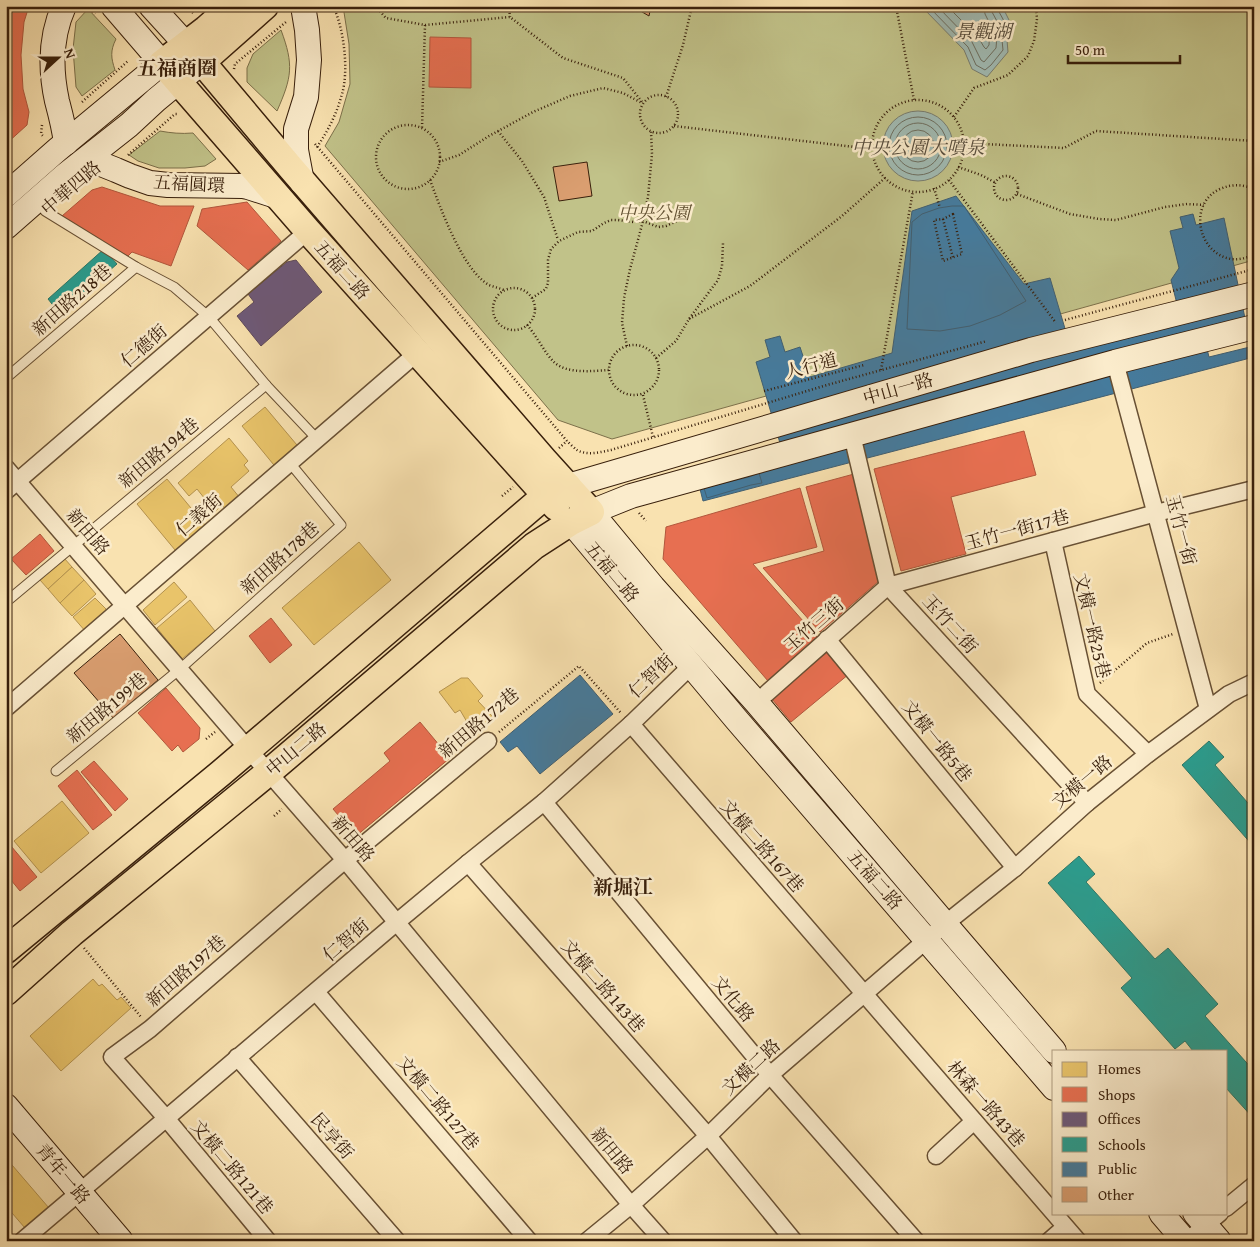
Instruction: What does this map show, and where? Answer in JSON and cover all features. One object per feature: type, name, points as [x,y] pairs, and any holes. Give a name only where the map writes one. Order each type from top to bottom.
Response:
[{"type":"main road","points":[[194,54],[232,6]]},
{"type":"main road","points":[[170,73],[194,54],[265,6]]},
{"type":"main road","name":"五福二路","points":[[194,54],[302,182],[544,460],[557,491]]},
{"type":"main road","name":"五福二路","points":[[170,73],[308,232],[418,353],[581,517]]},
{"type":"main road","name":"中山二路","points":[[6,950],[213,780],[557,491]]},
{"type":"main road","name":"中山二路","points":[[6,992],[72,933],[269,772],[534,546],[581,517]]},
{"type":"street","points":[[64,6],[54,38],[52,68],[65,136]]},
{"type":"street","points":[[6,195],[87,112],[170,73],[113,6]]},
{"type":"street","points":[[151,6],[194,54]]},
{"type":"street","points":[[297,12],[307,30],[309,60],[306,97],[296,129],[296,150],[302,182]]},
{"type":"street","name":"中華四路","points":[[6,226],[63,177],[129,125],[170,73]]},
{"type":"street","name":"中華四路","points":[[6,245],[84,180],[112,162],[129,125]]},
{"type":"street","points":[[6,178],[65,136]]},
{"type":"street","name":"五福圓環","points":[[112,162],[116,170],[150,183],[243,186],[279,197]]},
{"type":"street","name":"仁德街","points":[[12,486],[308,232]]},
{"type":"street","name":"中山一路","points":[[557,491],[1031,350],[1254,294]]},
{"type":"street","name":"中山一路","points":[[581,517],[632,496],[1115,362],[1254,327]]},
{"type":"street","name":"仁義街","points":[[6,708],[418,353]]},
{"type":"street","name":"玉竹一街","points":[[1115,362],[1208,709]]},
{"type":"street","name":"玉竹二街","points":[[852,435],[888,586],[1087,803]]},
{"type":"street","name":"新田路","points":[[6,468],[12,486],[73,546],[345,860],[663,1241]]},
{"type":"street","name":"玉竹一街17巷","points":[[888,586],[1156,513],[1254,489]]},
{"type":"street","name":"五福二路","points":[[581,517],[691,666],[1052,1086]]},
{"type":"street","name":"五福二路","points":[[581,517],[653,587],[756,702],[1053,1050]]},
{"type":"street","name":"文橫一路25巷","points":[[1053,541],[1087,694],[1148,754]]},
{"type":"street","name":"玉竹三街","points":[[766,694],[888,586]]},
{"type":"street","name":"文橫一路5巷","points":[[827,639],[1015,868]]},
{"type":"street","name":"仁智街","points":[[22,1241],[397,922],[544,802],[631,724],[691,666]]},
{"type":"street","name":"文橫一路","points":[[945,924],[1015,868],[1087,803],[1148,754],[1229,694],[1254,682]]},
{"type":"street","name":"文橫二路167巷","points":[[631,724],[864,994]]},
{"type":"street","name":"新田路172巷","points":[[345,860],[488,741]]},
{"type":"street","name":"文化路","points":[[544,802],[770,1075],[916,1241]]},
{"type":"street","name":"新田路197巷","points":[[166,1118],[112,1057],[150,1029],[345,860]]},
{"type":"street","name":"文橫二路143巷","points":[[468,863],[708,1136],[794,1241]]},
{"type":"street","name":"文橫二路","points":[[587,1241],[708,1136],[770,1075],[945,924]]},
{"type":"street","name":"文橫二路127巷","points":[[316,992],[529,1241]]},
{"type":"street","name":"林森一路43巷","points":[[864,994],[1052,1211]]},
{"type":"street","name":"民享街","points":[[237,1057],[397,1241]]},
{"type":"street","name":"青年一路","points":[[6,1106],[121,1241]]},
{"type":"street","name":"文橫二路121巷","points":[[166,1118],[268,1241]]},
{"type":"street","points":[[936,1156],[974,1121]]},
{"type":"street","points":[[1228,1206],[1254,1185]]},
{"type":"street","name":"林森一路43巷","points":[[1055,1214],[1078,1241]]},
{"type":"street","points":[[1162,1214],[1186,1241],[1210,1223]]},
{"type":"street","points":[[1049,1241],[1066,1227]]},
{"type":"lane","points":[[45,211],[136,267],[174,287],[209,317],[266,385],[317,439]]},
{"type":"lane","name":"新田路218巷","points":[[6,378],[136,267]]},
{"type":"lane","name":"新田路194巷","points":[[6,602],[266,385]]},
{"type":"lane","name":"新田路178巷","points":[[180,669],[341,525],[290,463]]},
{"type":"lane","name":"新田路199巷","points":[[56,772],[180,669]]},
{"type":"path","points":[[177,6],[178,8],[189,9],[193,6]]},
{"type":"path","points":[[333,6],[342,33],[344,77],[342,93],[333,118],[318,146],[567,441],[577,450],[587,454],[597,453],[827,385],[991,340]]},
{"type":"path","points":[[375,6],[386,18],[425,25],[510,17],[563,58],[623,78],[643,103]]},
{"type":"path","points":[[509,6],[510,17]]},
{"type":"path","points":[[666,97],[683,45],[692,6]]},
{"type":"path","points":[[896,6],[914,100]]},
{"type":"path","points":[[954,117],[974,88],[1008,75],[1028,56],[1034,41],[1037,19],[1036,6]]},
{"type":"path","points":[[234,71],[234,64],[297,12]]},
{"type":"path","points":[[422,128],[425,25]]},
{"type":"path","points":[[87,112],[128,61]]},
{"type":"path","points":[[439,162],[459,156],[498,131],[533,112],[570,96],[603,88],[622,93],[643,103]]},
{"type":"path","points":[[654,96],[666,97],[675,104],[677,109],[677,120],[674,126],[663,133],[657,133],[645,128],[640,116],[640,109],[643,103],[654,96]]},
{"type":"path","points":[[914,100],[929,101],[942,107],[954,117],[961,130],[964,144],[962,159],[955,173],[943,184],[929,190],[913,192],[898,187],[885,178],[876,165],[872,149],[873,135],[878,122],[888,111],[900,103],[914,100]]},
{"type":"path","points":[[112,162],[175,114]]},
{"type":"path","points":[[411,125],[422,128],[430,134],[440,152],[436,172],[430,180],[421,186],[401,188],[391,184],[378,167],[376,156],[378,146],[383,137],[391,130],[411,125]]},
{"type":"path","points":[[674,126],[872,149]]},
{"type":"path","points":[[498,131],[522,161],[544,197],[559,241]]},
{"type":"path","points":[[626,346],[622,323],[624,298],[648,197],[652,154],[651,131]]},
{"type":"path","points":[[964,144],[1064,148],[1096,131],[1254,141]]},
{"type":"path","points":[[958,167],[975,172],[996,183]]},
{"type":"path","points":[[689,320],[750,286],[842,216],[885,178]]},
{"type":"path","points":[[1001,178],[1012,178],[1017,183],[1017,194],[1011,200],[999,198],[995,191],[996,183],[1001,178]]},
{"type":"path","points":[[948,179],[1056,323]]},
{"type":"path","points":[[430,180],[454,239],[463,255],[476,273],[488,284],[504,290]]},
{"type":"path","points":[[1254,189],[1240,185],[1227,186],[1216,191],[1207,200],[1201,211],[1200,224],[1202,236],[1209,247],[1220,255],[1230,259],[1242,259],[1254,255]]},
{"type":"path","points":[[934,188],[940,208]]},
{"type":"path","points":[[881,370],[913,192]]},
{"type":"path","points":[[1017,194],[1070,214],[1099,219],[1116,220],[1165,206],[1204,205]]},
{"type":"path","points":[[953,214],[962,254],[943,261],[934,220],[943,219],[953,214]]},
{"type":"path","points":[[532,298],[546,289],[548,283],[548,260],[551,250],[559,241],[578,232],[592,231],[611,220],[643,221],[658,227],[666,226],[688,216]]},
{"type":"path","points":[[943,219],[953,258]]},
{"type":"path","points":[[656,358],[676,341],[718,280],[722,266],[723,243]]},
{"type":"path","points":[[1065,320],[1254,269]]},
{"type":"path","points":[[517,288],[524,290],[532,298],[535,314],[532,320],[521,329],[508,329],[496,320],[493,307],[498,294],[504,290],[517,288]]},
{"type":"path","points":[[527,325],[535,333],[556,365],[580,372],[609,370]]},
{"type":"path","points":[[635,345],[644,347],[651,351],[656,358],[659,366],[659,375],[656,383],[643,394],[627,395],[614,386],[610,379],[610,362],[613,355],[619,349],[635,345]]},
{"type":"path","name":"人行道","points":[[764,391],[864,365]]},
{"type":"path","points":[[643,394],[653,437]]},
{"type":"path","points":[[1087,694],[1147,644],[1186,629]]},
{"type":"path","name":"新田路172巷","points":[[488,741],[579,666],[631,724]]},
{"type":"path","points":[[72,933],[150,1029]]},
{"type":"green space","name":"中央公園","points":[[343,6],[1254,6],[1254,260],[612,439],[558,420],[325,146],[339,122],[350,84],[349,44]]},
{"type":"green space","points":[[88,9],[116,39],[112,54],[115,70],[82,96],[76,87],[73,49],[76,22]]},
{"type":"green space","points":[[281,30],[288,53],[289,71],[286,89],[277,111],[247,82],[247,68],[253,54]]},
{"type":"green space","points":[[160,131],[193,133],[216,159],[205,166],[159,168],[138,161],[129,155]]},
{"type":"water","name":"景觀湖","points":[[923,6],[1002,6],[1009,20],[1008,52],[987,77],[972,69],[964,50]]},
{"type":"water","name":"中央公園大噴泉","points":[[918,111],[937,117],[947,127],[953,146],[947,165],[937,175],[918,181],[899,175],[889,165],[883,146],[889,127],[899,117]]},
{"type":"building: Homes","points":[[265,407],[302,451],[278,470],[242,426]]},
{"type":"building: Homes","points":[[229,438],[248,461],[244,465],[249,471],[231,487],[240,498],[226,510],[222,505],[208,518],[197,506],[205,499],[197,489],[189,496],[178,483]]},
{"type":"building: Homes","points":[[167,479],[210,531],[180,556],[137,504]]},
{"type":"building: Homes","points":[[359,542],[391,580],[314,645],[282,608]]},
{"type":"building: Homes","points":[[64,558],[72,567],[48,589],[40,580]]},
{"type":"building: Homes","points":[[72,567],[84,580],[60,603],[48,589]]},
{"type":"building: Homes","points":[[84,580],[96,594],[72,616],[60,603]]},
{"type":"building: Homes","points":[[174,582],[187,597],[155,625],[143,610]]},
{"type":"building: Homes","points":[[95,598],[106,609],[104,615],[86,632],[73,617]]},
{"type":"building: Homes","points":[[190,600],[215,631],[182,659],[157,628]]},
{"type":"building: Homes","points":[[461,678],[468,678],[483,696],[478,701],[493,717],[474,734],[460,710],[455,713],[439,692]]},
{"type":"building: Homes","points":[[62,801],[89,833],[41,873],[14,841]]},
{"type":"building: Homes","points":[[93,979],[99,986],[102,984],[117,1000],[121,997],[131,1008],[61,1071],[30,1036]]},
{"type":"building: Homes","points":[[6,1158],[55,1215],[31,1235],[6,1206]]},
{"type":"building: Shops","points":[[6,6],[29,6],[24,22],[21,55],[23,89],[29,112],[27,125],[6,144]]},
{"type":"building: Shops","points":[[430,37],[471,38],[471,88],[429,87]]},
{"type":"building: Shops","points":[[102,187],[160,206],[194,206],[171,266],[132,252],[128,256],[81,232],[62,216],[92,190]]},
{"type":"building: Shops","points":[[247,202],[281,241],[248,270],[197,226],[202,209]]},
{"type":"building: Shops","points":[[1024,431],[1036,475],[951,497],[966,554],[901,571],[874,469]]},
{"type":"building: Shops","points":[[854,474],[880,580],[820,632],[763,568],[824,551],[806,487]]},
{"type":"building: Shops","points":[[800,488],[817,547],[753,564],[818,638],[768,681],[663,559],[666,527]]},
{"type":"building: Shops","points":[[40,534],[54,551],[26,575],[11,559]]},
{"type":"building: Shops","points":[[271,618],[292,645],[270,663],[249,636]]},
{"type":"building: Shops","points":[[830,650],[849,674],[791,722],[772,699]]},
{"type":"building: Shops","points":[[166,688],[200,728],[199,739],[183,752],[178,745],[172,751],[138,713]]},
{"type":"building: Shops","points":[[420,722],[450,758],[356,836],[333,809],[390,761],[384,753]]},
{"type":"building: Shops","points":[[94,761],[128,799],[115,811],[81,772]]},
{"type":"building: Shops","points":[[77,770],[112,815],[93,830],[58,786]]},
{"type":"building: Shops","points":[[6,840],[37,877],[20,891],[6,874]]},
{"type":"building: Offices","points":[[296,260],[322,292],[261,346],[237,316],[254,302],[248,294],[287,262]]},
{"type":"building: Schools","points":[[104,249],[117,264],[60,314],[48,299]]},
{"type":"building: Schools","points":[[1209,741],[1224,757],[1215,765],[1254,810],[1254,847],[1182,765]]},
{"type":"building: Schools","points":[[1079,856],[1095,874],[1086,882],[1155,959],[1168,948],[1218,1004],[1205,1016],[1254,1071],[1254,1119],[1228,1090],[1228,1050],[1192,1050],[1185,1041],[1175,1049],[1121,988],[1132,978],[1048,883]]},
{"type":"building: Public","points":[[956,196],[1024,284],[1050,278],[1066,332],[1177,304],[1171,280],[1179,268],[1170,231],[1183,228],[1180,217],[1193,214],[1196,225],[1224,218],[1246,323],[1203,333],[1209,357],[1254,346],[1254,357],[703,501],[699,485],[785,460],[756,362],[770,357],[765,340],[780,336],[785,352],[800,347],[810,377],[892,353],[912,211]]},
{"type":"building: Public","points":[[952,206],[964,206],[1026,301],[1000,315],[970,326],[940,331],[907,329],[912,222],[922,214]]},
{"type":"building: Public","points":[[759,473],[762,483],[707,498],[704,488]]},
{"type":"building: Public","points":[[580,675],[613,714],[540,774],[517,746],[508,752],[500,742]]},
{"type":"building: Other","points":[[632,6],[651,6],[649,16]]},
{"type":"building: Other","points":[[587,162],[592,196],[559,201],[553,167]]},
{"type":"building: Other","points":[[120,634],[158,680],[113,718],[74,673]]},
{"type":"district","name":"五福商圈","points":[[177,68]]},
{"type":"district","name":"新堀江","points":[[623,887]]}]
